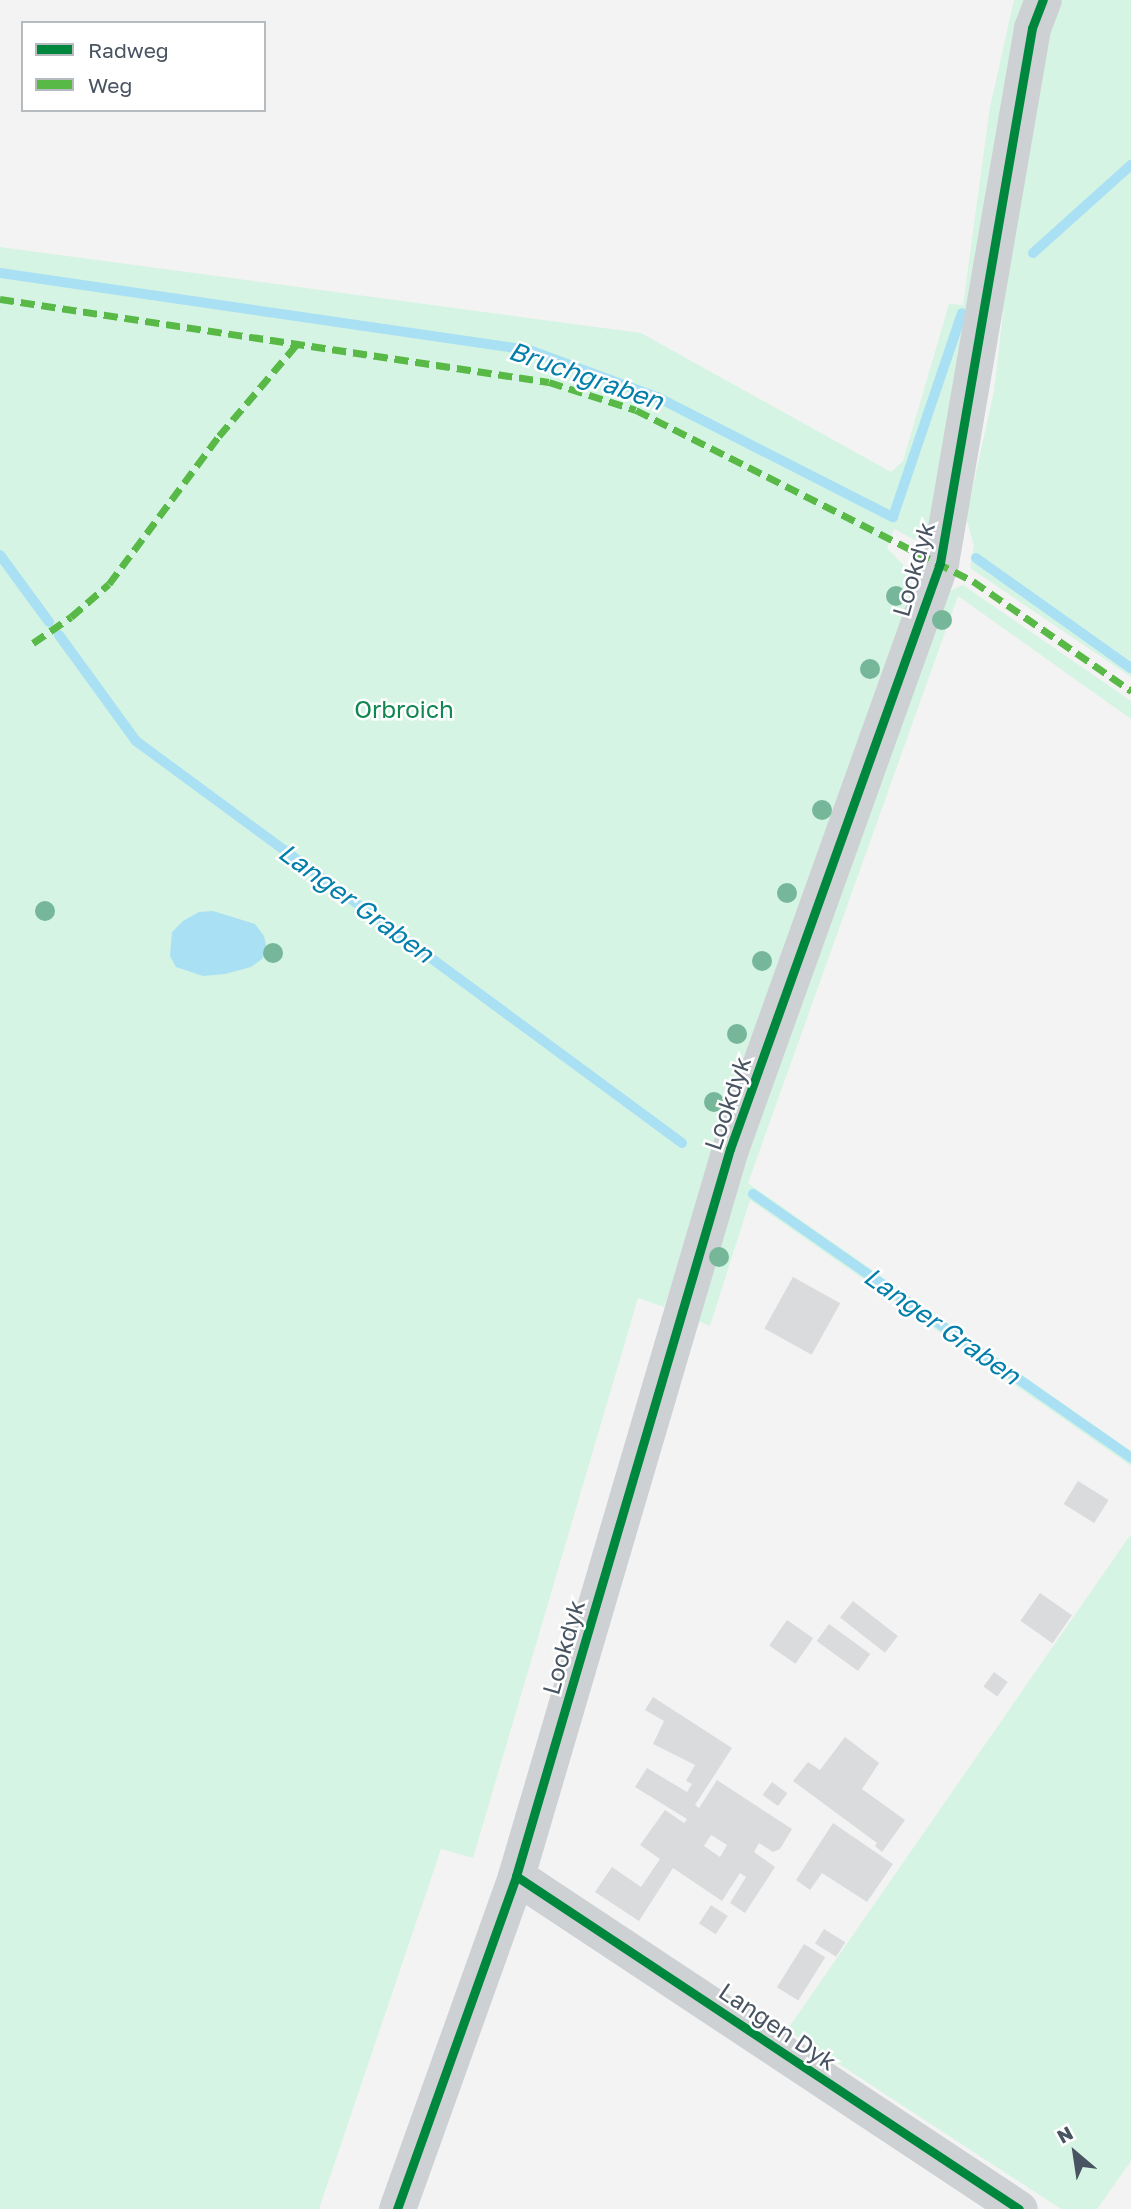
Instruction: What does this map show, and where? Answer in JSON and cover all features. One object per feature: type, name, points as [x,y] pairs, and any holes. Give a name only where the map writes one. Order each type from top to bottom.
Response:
[{"type":"street","name":"Lookdyk","points":[[397,2209],[516,1875],[730,1149],[940,563],[1032,28],[1043,0]]},
{"type":"street","name":"Langen Dyk","points":[[516,1875],[1019,2209]]},
{"type":"green space","name":"Orbroich","points":[[1014,0],[1028,0],[928,534],[915,540],[894,529],[887,548],[913,575],[902,622],[664,1307],[638,1298],[473,1858],[441,1849],[319,2209],[0,2209],[0,247],[641,333],[891,472],[903,461],[949,304],[963,305],[990,107]]},
{"type":"green space","points":[[1061,0],[1131,0],[1131,677],[970,568],[974,545],[966,518],[994,391],[1006,286],[1047,38]]},
{"type":"green space","points":[[963,585],[1131,701],[1131,719],[958,596],[748,1183],[1131,1451],[1131,1466],[750,1200],[710,1326],[691,1318],[744,1151],[945,593]]},
{"type":"green space","points":[[1131,1534],[1131,2161],[1097,2209],[1061,2209],[787,2030]]},
{"type":"water","points":[[213,911],[255,924],[264,936],[267,949],[262,959],[251,967],[225,974],[203,976],[176,967],[170,956],[172,932],[183,921],[199,912]]},
{"type":"building","points":[[793,1277],[840,1303],[812,1355],[764,1329]]},
{"type":"building","points":[[1078,1481],[1109,1500],[1094,1523],[1064,1504]]},
{"type":"building","points":[[1040,1593],[1072,1615],[1052,1643],[1020,1621]]},
{"type":"building","points":[[853,1601],[898,1636],[885,1653],[840,1618]]},
{"type":"building","points":[[787,1620],[813,1638],[795,1664],[769,1645]]},
{"type":"building","points":[[829,1624],[870,1654],[858,1671],[817,1641]]},
{"type":"building","points":[[994,1672],[1008,1682],[997,1697],[983,1687]]},
{"type":"building","points":[[653,1697],[732,1748],[695,1805],[699,1808],[717,1780],[792,1829],[780,1849],[773,1852],[759,1843],[754,1852],[775,1867],[745,1913],[730,1903],[746,1877],[740,1873],[722,1901],[673,1868],[639,1921],[595,1892],[612,1867],[641,1887],[660,1859],[640,1845],[665,1810],[684,1823],[687,1819],[635,1787],[647,1768],[687,1792],[692,1784],[686,1781],[695,1765],[653,1744],[664,1721],[645,1710]],"holes":[[[711,1835],[727,1845],[720,1857],[704,1846]]]},
{"type":"building","points":[[845,1737],[879,1763],[862,1789],[905,1820],[882,1852],[875,1846],[877,1843],[793,1781],[808,1762],[820,1770]]},
{"type":"building","points":[[772,1782],[787,1793],[778,1806],[763,1795]]},
{"type":"building","points":[[833,1823],[893,1864],[867,1902],[822,1873],[810,1890],[796,1880]]},
{"type":"building","points":[[711,1905],[728,1916],[716,1934],[699,1923]]},
{"type":"building","points":[[824,1929],[845,1942],[836,1957],[815,1943]]},
{"type":"building","points":[[804,1944],[825,1957],[798,2000],[777,1987]]},
{"type":"waterway","name":"Bruchgraben","points":[[1033,253],[1131,165]]},
{"type":"waterway","name":"Bruchgraben","points":[[0,273],[529,350],[657,397],[893,517],[962,313]]},
{"type":"waterway","name":"Langer Graben","points":[[0,555],[49,622]]},
{"type":"waterway","points":[[976,558],[1131,668]]},
{"type":"waterway","name":"Langer Graben","points":[[59,635],[136,741],[682,1143]]},
{"type":"waterway","name":"Langer Graben","points":[[753,1194],[1131,1458]]},
{"type":"marked path","points":[[0,299],[549,382],[636,410],[973,581],[1131,691]]},
{"type":"marked path","points":[[33,643],[71,617],[109,584],[219,436],[297,344]]},
{"type":"cycle path","points":[[397,2209],[516,1876],[730,1149],[940,563],[1032,28],[1043,0]]},
{"type":"cycle path","points":[[516,1876],[1019,2209]]}]
